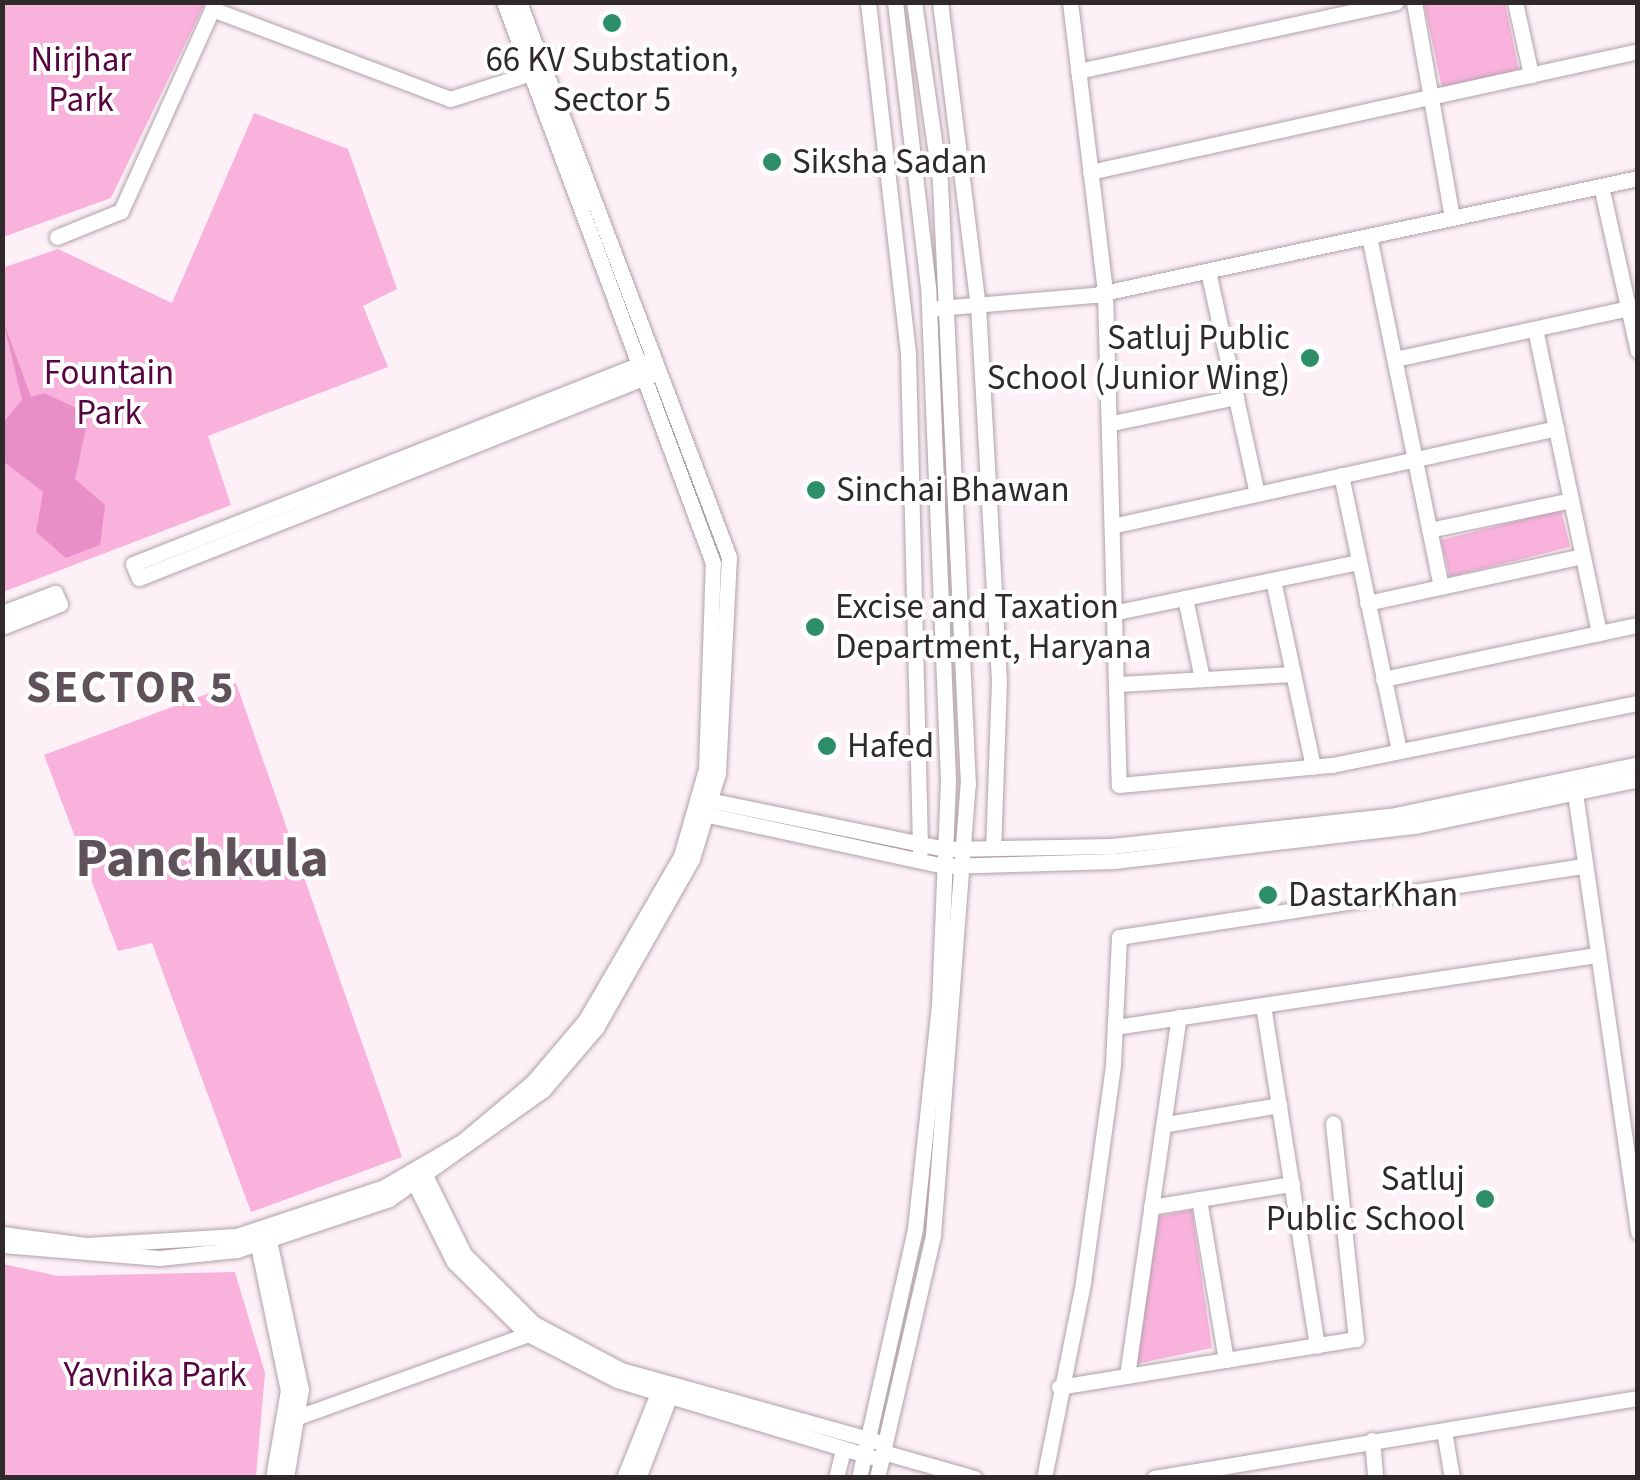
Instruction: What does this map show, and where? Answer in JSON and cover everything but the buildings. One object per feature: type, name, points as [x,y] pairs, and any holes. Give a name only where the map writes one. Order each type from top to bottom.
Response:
[{"type":"street","points":[[2,1244],[159,1258],[262,1236],[418,1175],[533,1082],[585,1022],[640,935],[702,806],[729,556],[538,71],[504,2]]},
{"type":"street","points":[[519,2],[538,71]]},
{"type":"street","points":[[868,2],[908,354],[920,852]]},
{"type":"street","points":[[858,1478],[915,1229],[945,858],[945,589],[929,308],[895,2]]},
{"type":"street","points":[[878,1478],[933,1235],[965,857],[947,307],[914,2]]},
{"type":"street","points":[[940,2],[978,305],[999,680],[993,848]]},
{"type":"street","points":[[1070,2],[1105,293],[1116,524],[1119,785],[1313,767],[1638,703]]},
{"type":"street","points":[[1078,72],[1396,2]]},
{"type":"street","points":[[1414,2],[1452,218]]},
{"type":"street","points":[[1515,2],[1532,76]]},
{"type":"street","points":[[56,237],[121,211],[212,9],[450,98],[538,71]]},
{"type":"street","points":[[1090,172],[1634,52]]},
{"type":"street","points":[[929,308],[1105,293],[1638,178]]},
{"type":"street","points":[[1601,186],[1633,307],[1638,351]]},
{"type":"street","points":[[1369,236],[1441,587]]},
{"type":"street","points":[[1208,271],[1258,494]]},
{"type":"street","points":[[1394,359],[1633,307]]},
{"type":"street","points":[[1534,328],[1599,633]]},
{"type":"street","points":[[653,367],[138,578],[133,564],[653,367]]},
{"type":"street","points":[[1112,423],[1236,397]]},
{"type":"street","points":[[1116,524],[1556,428]]},
{"type":"street","points":[[1340,475],[1398,751]]},
{"type":"street","points":[[1430,530],[1571,500]]},
{"type":"street","points":[[1368,603],[1583,556]]},
{"type":"street","points":[[1117,612],[1359,562]]},
{"type":"street","points":[[1273,580],[1313,767]]},
{"type":"street","points":[[1185,598],[1202,679]]},
{"type":"street","points":[[6,618],[42,604]]},
{"type":"street","points":[[1383,679],[1638,624]]},
{"type":"street","points":[[1118,684],[1293,674]]},
{"type":"street","points":[[702,806],[945,858],[1115,861],[1395,828],[1574,785],[1638,764]]},
{"type":"street","points":[[965,857],[993,848],[1315,825],[1574,785],[1638,779]]},
{"type":"street","points":[[1574,785],[1634,1180],[1638,1232]]},
{"type":"street","points":[[1044,1478],[1059,1387],[1083,1282],[1116,1027],[1119,937],[1585,866]]},
{"type":"street","points":[[1116,1027],[1598,954]]},
{"type":"street","points":[[1264,1005],[1317,1346]]},
{"type":"street","points":[[1127,1376],[1167,1124],[1179,1016]]},
{"type":"street","points":[[1167,1124],[1279,1105]]},
{"type":"street","points":[[1059,1387],[1356,1339],[1333,1123]]},
{"type":"street","points":[[418,1175],[454,1262],[526,1333],[665,1391],[844,1449],[866,1447]]},
{"type":"street","points":[[418,1175],[464,1254],[544,1330],[665,1391],[974,1478]]},
{"type":"street","points":[[1151,1207],[1292,1184]]},
{"type":"street","points":[[1199,1199],[1226,1360]]},
{"type":"street","points":[[2,1234],[136,1245],[262,1236]]},
{"type":"street","points":[[262,1236],[291,1419],[286,1478]]},
{"type":"street","points":[[291,1419],[526,1333],[544,1330]]},
{"type":"street","points":[[624,1478],[665,1391]]},
{"type":"street","points":[[638,1478],[665,1391]]},
{"type":"street","points":[[1154,1478],[1638,1398]]},
{"type":"street","points":[[273,1478],[291,1419]]},
{"type":"street","points":[[1444,1431],[1452,1478]]},
{"type":"street","points":[[1372,1440],[1375,1478]]},
{"type":"street","points":[[836,1478],[844,1449]]},
{"type":"green space","name":"Nirjhar Park","points":[[3,2],[205,3],[111,198],[3,237]]},
{"type":"green space","points":[[1424,3],[1505,3],[1519,71],[1442,88]]},
{"type":"green space","name":"Fountain Park","points":[[254,113],[348,149],[397,289],[363,306],[388,367],[208,436],[231,505],[3,592],[2,268],[58,249],[172,303]]},
{"type":"green space","points":[[1561,510],[1570,547],[1450,577],[1441,540]]},
{"type":"green space","points":[[236,683],[402,1157],[251,1212],[152,943],[118,951],[44,755]]},
{"type":"green space","points":[[1192,1210],[1212,1348],[1136,1364],[1159,1216]]},
{"type":"green space","name":"Yavnika Park","points":[[3,1264],[58,1276],[235,1272],[265,1373],[256,1477],[3,1477]]},
{"type":"shaded area","points":[[3,320],[31,397],[44,393],[89,414],[75,479],[105,505],[100,545],[66,558],[36,532],[43,492],[3,461],[3,423],[22,400]]},
{"type":"place","name":"66 KV Substation, Sector 5","points":[[612,23]]},
{"type":"place","name":"Siksha Sadan","points":[[772,162]]},
{"type":"place","name":"Satluj Public School (Junior Wing)","points":[[1310,358]]},
{"type":"place","name":"Sinchai Bhawan","points":[[816,490]]},
{"type":"place","name":"Excise and Taxation Department, Haryana","points":[[815,627]]},
{"type":"place","name":"Hafed","points":[[827,746]]},
{"type":"place","name":"DastarKhan","points":[[1268,895]]},
{"type":"place","name":"Satluj Public School","points":[[1485,1199]]},
{"type":"district","name":"SECTOR 5","points":[[131,689]]},
{"type":"district","name":"Panchkula","points":[[202,860]]}]
